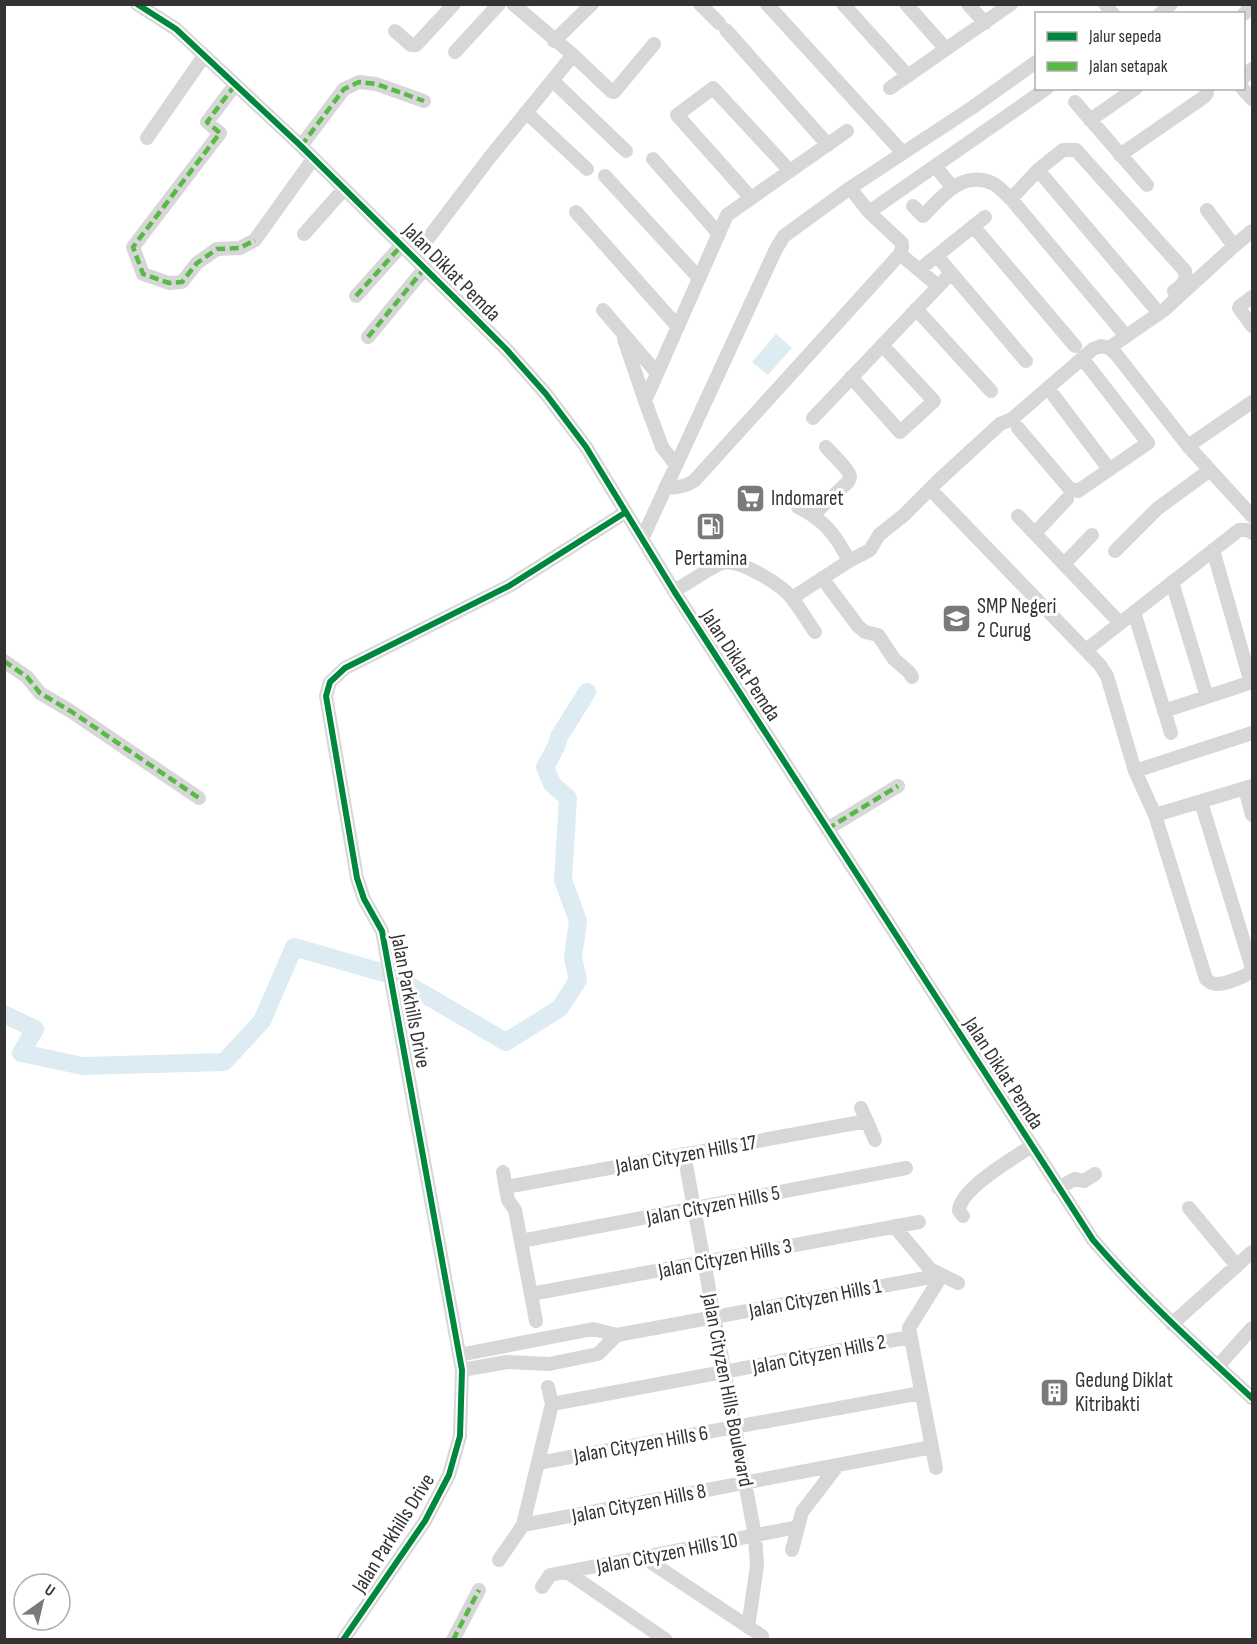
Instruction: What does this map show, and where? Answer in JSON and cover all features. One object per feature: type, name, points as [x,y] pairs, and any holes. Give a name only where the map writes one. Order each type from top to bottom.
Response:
[{"type":"street","name":"Jalan Diklat Pemda","points":[[137,4],[176,29],[301,146],[425,268],[546,394],[586,447],[674,591],[1093,1240],[1126,1278],[1172,1324],[1252,1398]]},
{"type":"street","points":[[395,31],[411,45],[416,45],[454,4]]},
{"type":"street","points":[[455,52],[499,4]]},
{"type":"street","points":[[513,4],[614,92],[654,44]]},
{"type":"street","points":[[554,41],[592,4]]},
{"type":"street","points":[[700,4],[723,26],[828,145]]},
{"type":"street","points":[[767,4],[903,153]]},
{"type":"street","points":[[843,4],[908,76]]},
{"type":"street","points":[[906,4],[946,49]]},
{"type":"street","points":[[968,4],[985,23]]},
{"type":"street","points":[[890,88],[1011,4]]},
{"type":"street","points":[[147,138],[204,56]]},
{"type":"street","points":[[414,257],[526,111],[573,56]]},
{"type":"street","points":[[642,539],[784,236],[1035,63]]},
{"type":"street","points":[[553,81],[626,151]]},
{"type":"street","points":[[301,146],[344,89],[359,82],[376,84],[424,101]]},
{"type":"street","points":[[235,85],[207,122],[220,133],[133,247],[143,274],[169,283],[182,282],[197,263],[217,249],[240,248],[255,240],[314,159]]},
{"type":"street","points":[[751,198],[677,115],[713,88],[790,171]]},
{"type":"street","points":[[867,210],[936,166],[1044,90]]},
{"type":"street","points":[[1090,120],[1133,90]]},
{"type":"street","points":[[1120,155],[1206,95],[1206,90]]},
{"type":"street","points":[[1075,102],[1147,185]]},
{"type":"street","points":[[526,111],[587,169]]},
{"type":"street","points":[[645,401],[728,215],[847,131]]},
{"type":"street","points":[[1011,199],[1038,170],[1063,150],[1076,150],[1185,271],[1184,284],[1153,306],[1109,348]]},
{"type":"street","points":[[653,159],[719,234]]},
{"type":"street","points":[[936,166],[953,189]]},
{"type":"street","points":[[1038,170],[1153,306]]},
{"type":"street","points":[[604,176],[699,278]]},
{"type":"street","points":[[923,216],[962,181],[981,180],[994,184],[1011,199],[1125,334]]},
{"type":"street","points":[[304,234],[344,189]]},
{"type":"street","points":[[665,488],[680,487],[694,481],[900,254],[902,243],[867,210],[852,191]]},
{"type":"street","points":[[1207,210],[1234,246]]},
{"type":"street","points":[[576,212],[678,327]]},
{"type":"street","points":[[920,269],[985,217]]},
{"type":"street","points":[[973,226],[1075,346]]},
{"type":"street","points":[[1125,334],[1164,310],[1252,231]]},
{"type":"street","points":[[356,296],[401,246]]},
{"type":"street","points":[[900,254],[938,286]]},
{"type":"street","points":[[937,256],[1026,361]]},
{"type":"street","points":[[368,337],[425,268]]},
{"type":"street","points":[[813,418],[951,273]]},
{"type":"street","points":[[1252,297],[1239,308],[1252,326]]},
{"type":"street","points":[[916,309],[991,391]]},
{"type":"street","points":[[603,310],[657,373]]},
{"type":"street","points":[[622,332],[662,447],[676,465]]},
{"type":"street","points":[[851,377],[900,432],[934,401],[882,345]]},
{"type":"street","points":[[792,598],[870,550],[879,535],[904,515],[1000,424],[1012,419],[1082,358],[1101,346],[1109,348],[1116,354],[1188,446],[1252,516]]},
{"type":"street","points":[[1018,428],[1072,490],[1078,491],[1148,443],[1082,358]]},
{"type":"street","points":[[1054,396],[1109,469]]},
{"type":"street","points":[[1188,446],[1252,402]]},
{"type":"street","points":[[813,515],[850,478],[850,474],[826,447]]},
{"type":"street","points":[[1115,551],[1157,509],[1210,470]]},
{"type":"street","points":[[930,489],[1086,650],[1107,676],[1135,771],[1155,815],[1206,979],[1218,985],[1246,976],[1252,971],[1201,802]]},
{"type":"street","points":[[1035,533],[1067,499]]},
{"type":"street","points":[[798,507],[813,515],[838,540],[849,561]]},
{"type":"street","name":"Jalan Parkhills Drive","points":[[343,1640],[425,1521],[449,1475],[460,1436],[462,1370],[382,931],[364,899],[357,878],[326,696],[330,681],[345,668],[509,586],[626,512]]},
{"type":"street","points":[[1018,516],[1120,623]]},
{"type":"street","points":[[1086,650],[1239,530],[1248,530],[1252,533]]},
{"type":"street","points":[[1064,564],[1092,535]]},
{"type":"street","points":[[1164,711],[1252,682],[1213,550]]},
{"type":"street","points":[[674,591],[722,564],[735,563],[784,590],[815,632]]},
{"type":"street","points":[[822,578],[858,626],[865,632],[878,635],[894,659],[912,677]]},
{"type":"street","points":[[1172,582],[1207,697]]},
{"type":"street","points":[[1134,612],[1171,734]]},
{"type":"street","points":[[4,661],[27,676],[40,693],[199,798]]},
{"type":"street","points":[[1135,771],[1252,733]]},
{"type":"street","points":[[827,829],[898,786]]},
{"type":"street","points":[[1155,815],[1249,788],[1252,814]]},
{"type":"street","name":"Jalan Cityzen Hills 17","points":[[506,1187],[684,1154],[864,1114],[875,1140]]},
{"type":"street","points":[[963,1216],[960,1211],[961,1203],[974,1189],[998,1168],[1032,1146]]},
{"type":"street","name":"Jalan Cityzen Hills Boulevard","points":[[684,1154],[755,1536],[758,1566],[748,1627]]},
{"type":"street","name":"Jalan Cityzen Hills 5","points":[[521,1241],[906,1168]]},
{"type":"street","points":[[503,1172],[508,1200],[515,1210],[536,1322]]},
{"type":"street","points":[[1058,1188],[1075,1179],[1084,1181],[1095,1174]]},
{"type":"street","points":[[1189,1208],[1237,1266]]},
{"type":"street","name":"Jalan Cityzen Hills 3","points":[[531,1294],[919,1222]]},
{"type":"street","points":[[894,1226],[930,1269],[958,1283]]},
{"type":"street","points":[[1172,1324],[1252,1252]]},
{"type":"street","points":[[936,1467],[909,1328],[942,1275]]},
{"type":"street","name":"Jalan Cityzen Hills 1","points":[[617,1335],[942,1275]]},
{"type":"street","points":[[1218,1366],[1252,1328]]},
{"type":"street","points":[[459,1355],[593,1329],[617,1335]]},
{"type":"street","points":[[462,1370],[507,1362],[549,1364],[598,1354],[617,1335]]},
{"type":"street","name":"Jalan Cityzen Hills 2","points":[[552,1404],[910,1338]]},
{"type":"street","points":[[499,1560],[524,1525],[552,1404],[548,1387]]},
{"type":"street","name":"Jalan Cityzen Hills 6","points":[[538,1463],[921,1393]]},
{"type":"street","name":"Jalan Cityzen Hills 8","points":[[524,1525],[932,1447]]},
{"type":"street","points":[[792,1550],[802,1512],[838,1465]]},
{"type":"street","name":"Jalan Cityzen Hills 10","points":[[542,1587],[550,1575],[798,1527]]},
{"type":"street","points":[[643,1557],[762,1638]]},
{"type":"street","points":[[567,1572],[666,1640]]},
{"type":"street","points":[[453,1640],[478,1590]]},
{"type":"shaded area","points":[[776,334],[792,348],[768,375],[752,362]]},
{"type":"waterway","points":[[400,980],[506,1042],[560,1008],[578,980],[573,958],[578,921],[563,880],[568,798],[552,784],[545,767],[559,737],[587,692]]},
{"type":"waterway","points":[[4,1014],[35,1029],[21,1053],[83,1066],[224,1062],[262,1021],[294,947],[384,973]]},
{"type":"marked path","points":[[301,146],[344,89],[359,82],[376,84],[424,101]]},
{"type":"marked path","points":[[235,85],[207,122],[220,133],[133,247],[143,274],[169,283],[182,282],[197,263],[217,249],[240,248],[255,240]]},
{"type":"marked path","points":[[356,296],[401,246]]},
{"type":"marked path","points":[[368,337],[425,268]]},
{"type":"marked path","points":[[4,661],[27,677],[40,693],[199,798]]},
{"type":"marked path","points":[[827,829],[898,786]]},
{"type":"marked path","points":[[453,1640],[479,1590]]},
{"type":"cycle path","points":[[137,4],[176,29],[301,146],[506,349],[546,394],[586,447],[674,591],[1093,1240],[1150,1302],[1252,1398]]},
{"type":"cycle path","points":[[343,1640],[425,1521],[449,1475],[460,1436],[462,1370],[382,931],[364,899],[357,878],[326,696],[330,682],[345,668],[509,586],[626,512]]},
{"type":"place","name":"Indomaret","points":[[750,498]]},
{"type":"place","name":"Pertamina","points":[[711,527]]},
{"type":"place","name":"SMP Negeri 2 Curug","points":[[956,618]]},
{"type":"place","name":"Gedung Diklat Kitribakti","points":[[1054,1392]]}]
